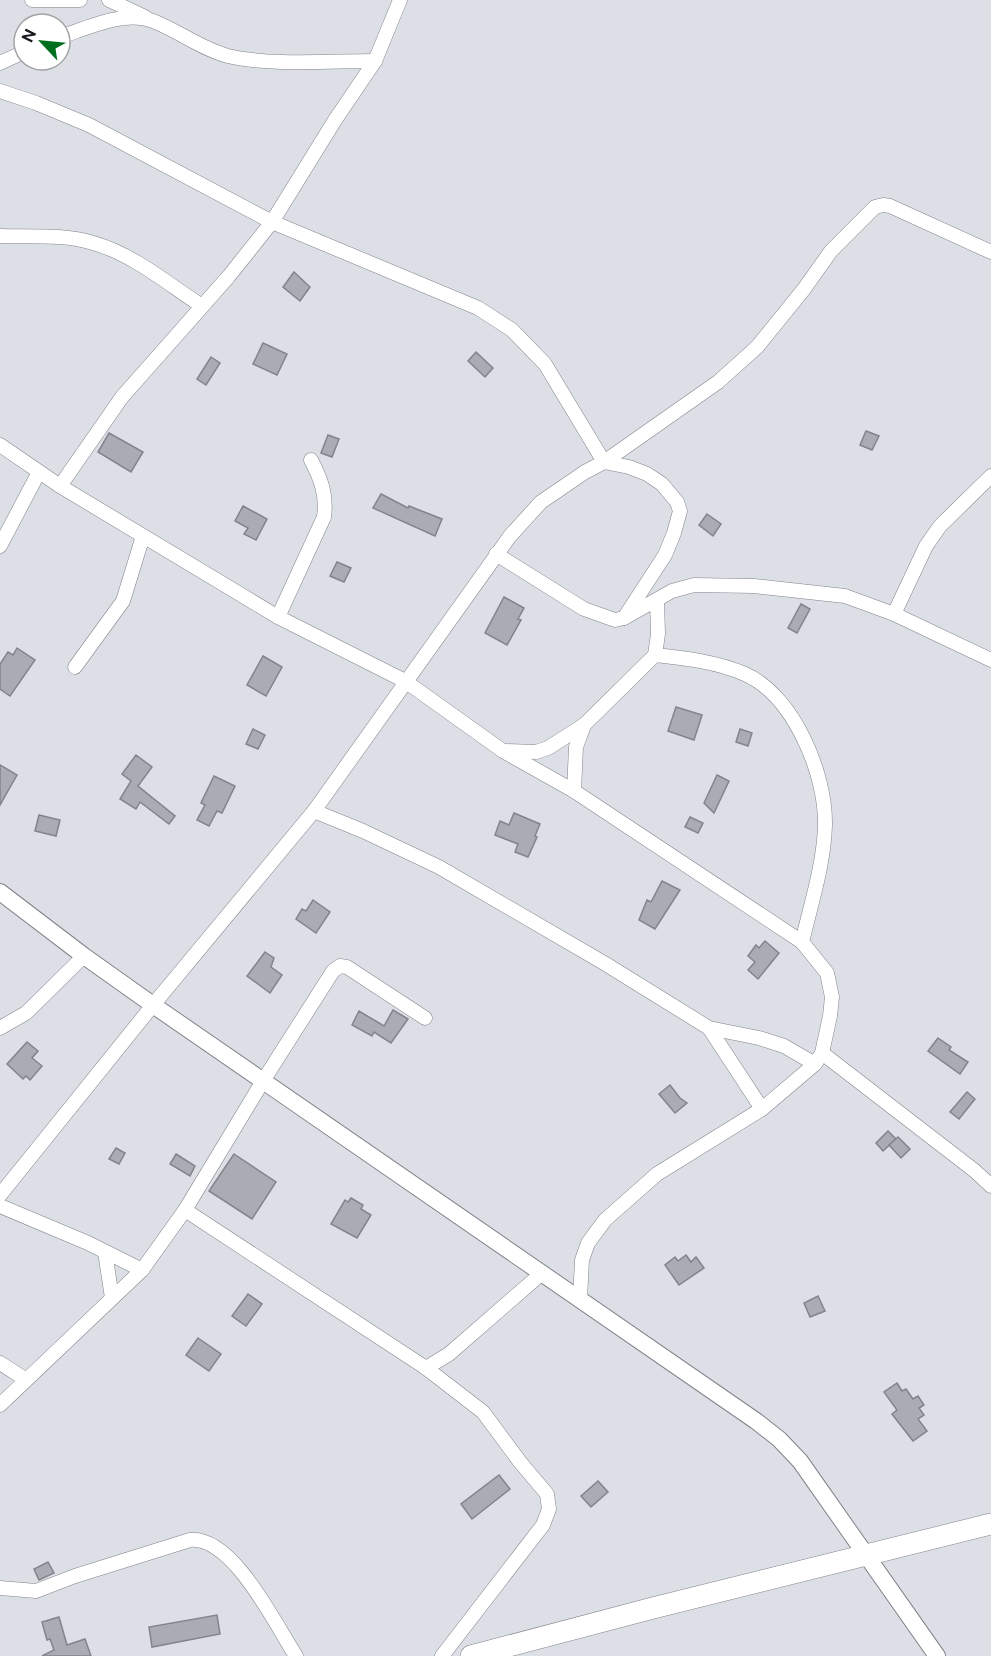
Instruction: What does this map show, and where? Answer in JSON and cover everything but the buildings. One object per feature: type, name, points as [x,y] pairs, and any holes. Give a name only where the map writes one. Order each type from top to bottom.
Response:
[{"type":"main road","points":[[471,1656],[991,1524]]},
{"type":"street","points":[[32,0],[80,0]]},
{"type":"street","points":[[109,0],[201,46],[235,57],[262,60],[375,61]]},
{"type":"street","points":[[60,486],[122,397],[272,222],[335,120],[375,61],[400,0]]},
{"type":"street","points":[[72,33],[108,21],[132,18],[152,20]]},
{"type":"street","points":[[0,91],[89,125],[272,222],[478,308],[512,330],[545,364],[604,462],[629,467],[647,474],[662,484],[677,502],[680,510],[665,555],[624,618]]},
{"type":"street","points":[[0,1195],[153,1005],[314,811],[496,554],[541,502],[604,462],[718,382],[758,347],[804,290],[831,251],[875,207],[890,206],[991,252]]},
{"type":"street","points":[[0,236],[61,238],[93,243],[128,258],[202,306]]},
{"type":"street","points":[[0,446],[60,486],[278,616],[405,681],[503,751],[574,791],[802,942],[827,973],[832,997],[830,1016],[818,1058],[762,1109],[657,1174],[605,1220],[588,1243],[582,1260],[580,1299]]},
{"type":"street","points":[[278,616],[324,517],[326,502],[321,480],[311,460]]},
{"type":"street","points":[[0,546],[39,472]]},
{"type":"street","points":[[894,614],[926,546],[940,526],[991,476]]},
{"type":"street","points":[[75,667],[123,601],[143,536]]},
{"type":"street","points":[[496,554],[584,609],[615,620],[624,618],[683,587],[694,585],[754,586],[845,596],[894,614],[991,660]]},
{"type":"street","points":[[503,751],[536,752],[548,748],[584,725],[655,655],[658,634],[657,600]]},
{"type":"street","points":[[655,655],[717,666],[746,675],[764,685],[783,705],[804,737],[818,777],[825,824],[818,876],[802,942]]},
{"type":"street","points":[[574,791],[576,747],[584,725]]},
{"type":"street","points":[[314,811],[439,867],[604,963],[709,1028],[759,1038],[818,1058],[975,1171],[991,1186]]},
{"type":"street","points":[[0,892],[153,1005],[779,1439],[800,1461],[937,1656]]},
{"type":"street","points":[[0,1028],[26,1013],[84,956]]},
{"type":"street","points":[[0,1405],[142,1270],[185,1210],[333,971],[340,966],[347,967],[425,1018]]},
{"type":"street","points":[[709,1028],[762,1109]]},
{"type":"street","points":[[0,1206],[60,1230],[142,1270]]},
{"type":"street","points":[[185,1210],[426,1368],[483,1412],[547,1494],[549,1509],[543,1525],[442,1656]]},
{"type":"street","points":[[105,1252],[112,1298]]},
{"type":"street","points":[[426,1368],[466,1340],[542,1273]]},
{"type":"street","points":[[0,1363],[25,1379]]},
{"type":"street","points":[[0,1588],[36,1591],[75,1576],[190,1540],[200,1539],[211,1543],[245,1575],[296,1656]]}]
